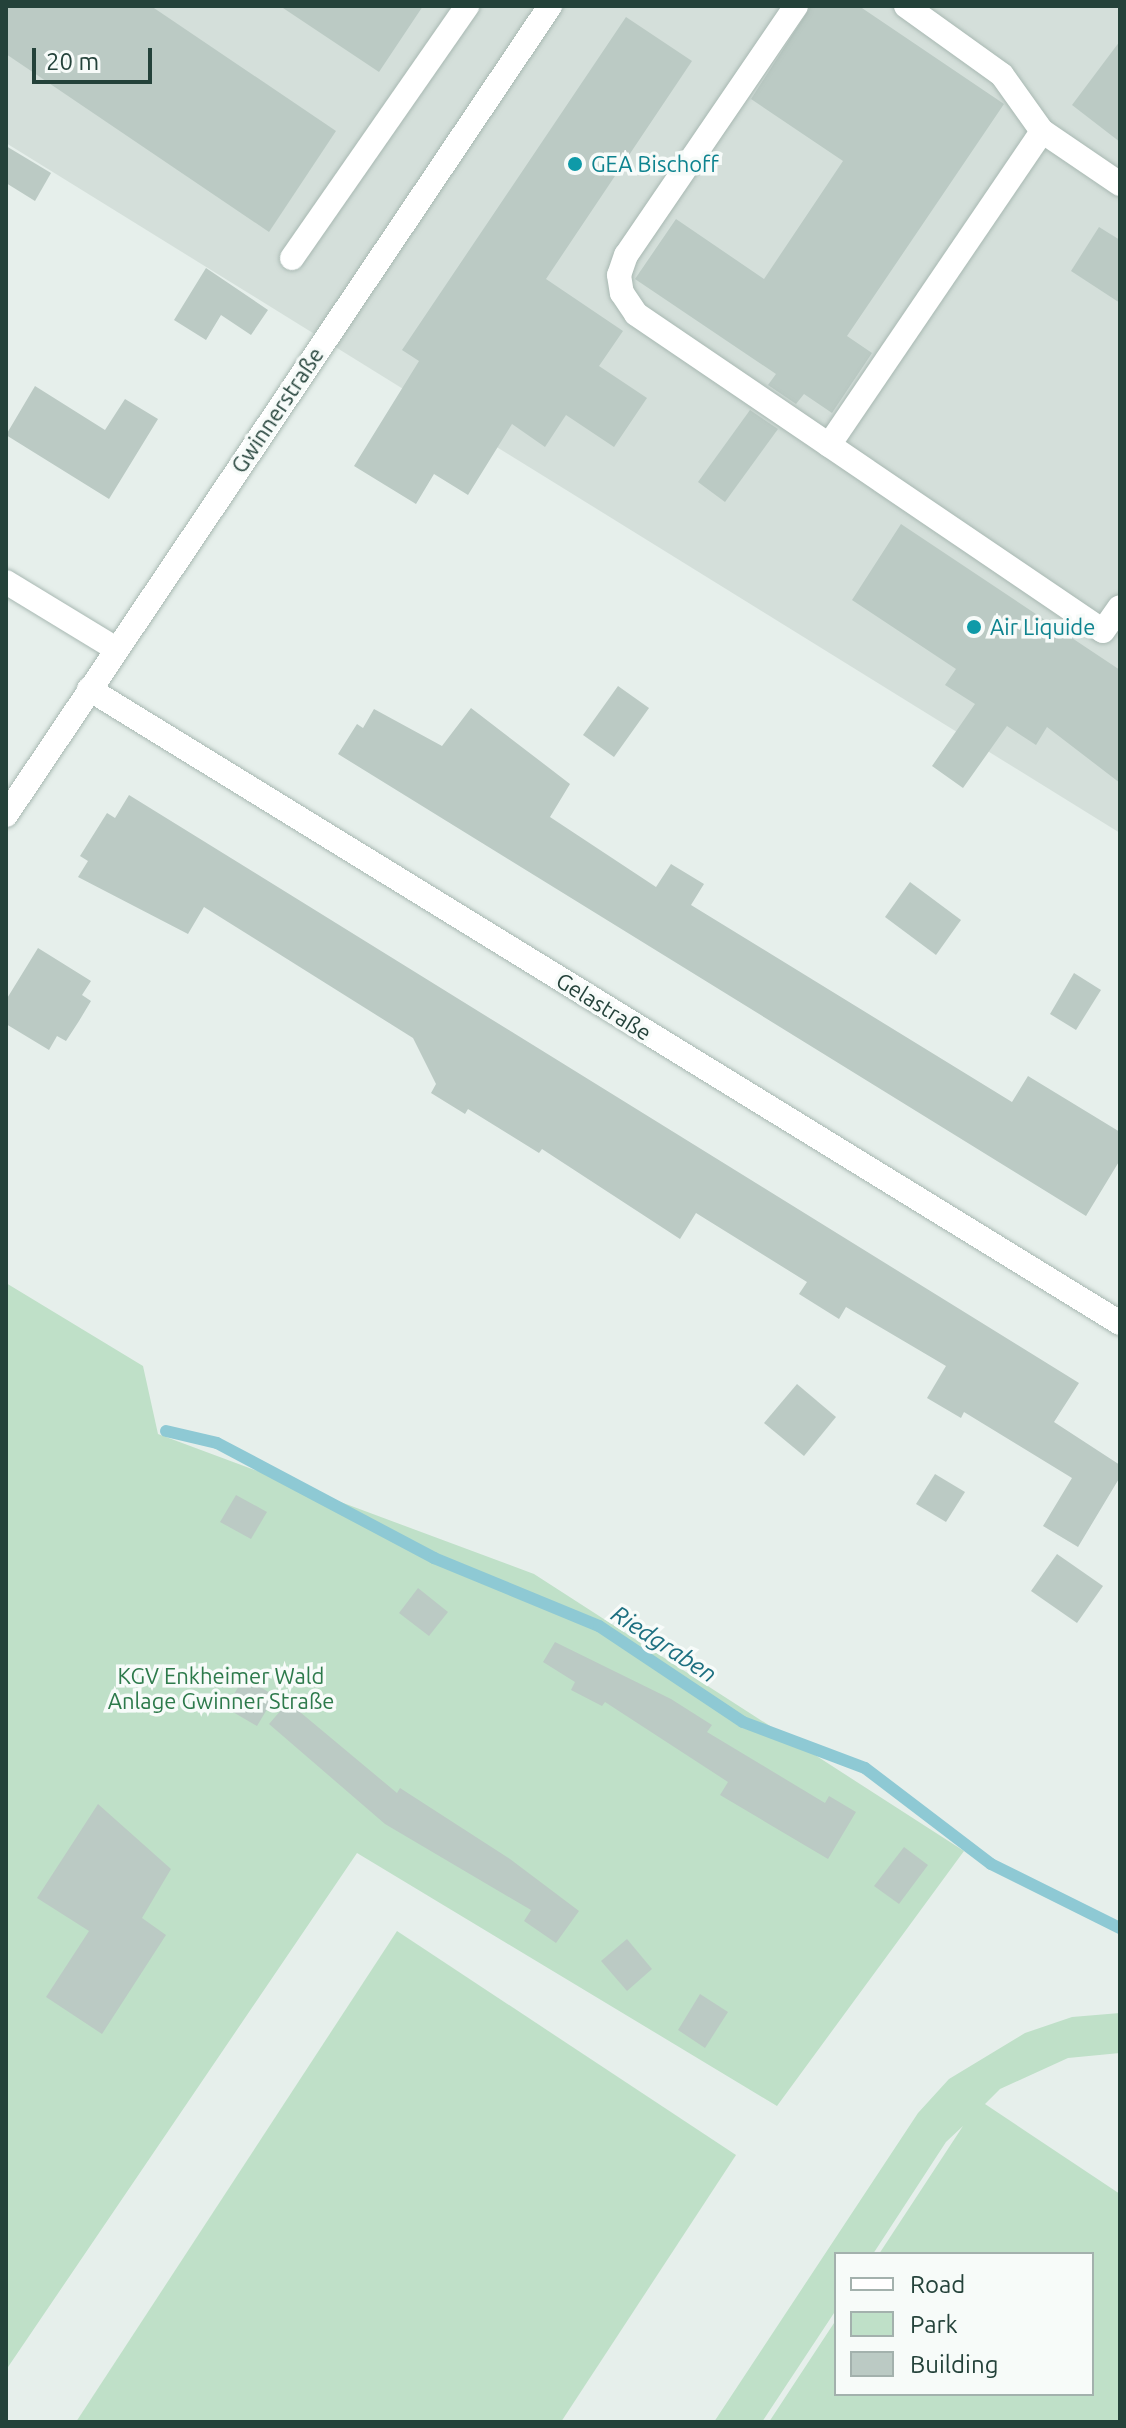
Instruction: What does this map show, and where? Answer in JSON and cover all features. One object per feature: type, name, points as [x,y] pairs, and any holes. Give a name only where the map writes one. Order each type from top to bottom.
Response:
[{"type":"street","points":[[292,258],[467,6]]},
{"type":"street","name":"Gwinnerstraße","points":[[6,815],[550,6]]},
{"type":"street","points":[[796,6],[626,255],[619,275],[622,293],[636,314],[1103,631],[1120,607]]},
{"type":"street","points":[[906,6],[1002,75],[1042,131],[1120,184]]},
{"type":"street","points":[[829,445],[1042,131]]},
{"type":"street","points":[[6,582],[116,649]]},
{"type":"street","name":"Gelastraße","points":[[89,689],[1120,1323]]},
{"type":"shaded area","points":[[6,6],[1120,6],[1120,833],[6,143]]},
{"type":"green space","name":"KGV Enkheimer Wald Anlage Gwinner Straße","points":[[6,1283],[143,1366],[158,1434],[534,1574],[964,1851],[777,2106],[357,1853],[6,2370]]},
{"type":"green space","points":[[397,1931],[736,2155],[561,2422],[76,2422]]},
{"type":"green space","points":[[1120,2013],[1120,2053],[1068,2058],[1000,2089],[985,2104],[1120,2194],[1120,2422],[769,2422],[834,2323],[834,2396],[1094,2396],[1094,2252],[880,2252],[963,2126],[946,2142],[874,2252],[834,2252],[834,2313],[762,2422],[714,2422],[918,2113],[949,2079],[1025,2033],[1072,2017]]},
{"type":"building","points":[[6,6],[151,6],[336,131],[269,232],[6,54]]},
{"type":"building","points":[[280,6],[423,6],[379,72]]},
{"type":"building","points":[[811,6],[859,6],[1004,104],[847,336],[872,353],[832,413],[804,394],[796,404],[768,385],[776,374],[635,279],[676,219],[764,279],[843,161],[751,99]]},
{"type":"building","name":"GEA Bischoff","points":[[626,17],[692,61],[546,279],[623,331],[599,366],[647,398],[614,447],[566,415],[545,447],[512,424],[468,495],[434,474],[416,504],[354,466],[419,361],[402,350]]},
{"type":"building","points":[[1120,41],[1120,142],[1072,105]]},
{"type":"building","points":[[6,146],[51,173],[35,201],[6,183]]},
{"type":"building","points":[[1099,227],[1120,240],[1120,303],[1071,271]]},
{"type":"building","points":[[206,268],[268,310],[251,335],[221,315],[206,340],[174,320]]},
{"type":"building","points":[[35,386],[105,430],[125,399],[158,419],[109,499],[6,435]]},
{"type":"building","points":[[750,410],[778,429],[725,502],[698,482]]},
{"type":"building","name":"Air Liquide","points":[[901,524],[1120,670],[1120,783],[1047,727],[1036,745],[1007,726],[963,788],[932,766],[975,704],[945,685],[956,669],[852,600]]},
{"type":"building","points":[[618,686],[649,708],[614,757],[583,735]]},
{"type":"building","points":[[471,708],[570,784],[550,817],[656,887],[671,864],[704,884],[691,905],[1012,1102],[1028,1076],[1120,1132],[1120,1160],[1086,1216],[338,754],[357,724],[363,728],[374,709],[442,746]]},
{"type":"building","points":[[129,795],[1079,1383],[1054,1422],[1120,1465],[1120,1477],[1078,1547],[1043,1526],[1072,1478],[964,1412],[961,1418],[927,1398],[946,1366],[846,1307],[839,1319],[799,1294],[807,1282],[696,1213],[680,1239],[542,1149],[539,1153],[468,1109],[465,1114],[431,1093],[436,1084],[413,1038],[204,907],[188,934],[78,877],[88,861],[80,856],[107,813],[115,818]]},
{"type":"building","points":[[910,882],[961,920],[936,955],[885,917]]},
{"type":"building","points":[[38,948],[91,981],[82,995],[91,1001],[79,1021],[66,1041],[57,1036],[49,1050],[6,1024],[6,1000]]},
{"type":"building","points":[[1074,973],[1101,990],[1076,1030],[1050,1014]]},
{"type":"building","points":[[797,1384],[836,1417],[804,1456],[764,1423]]},
{"type":"building","points":[[935,1474],[965,1492],[946,1522],[916,1504]]},
{"type":"building","points":[[236,1495],[267,1512],[251,1539],[220,1522]]},
{"type":"building","points":[[1057,1554],[1103,1586],[1077,1623],[1031,1591]]},
{"type":"building","points":[[418,1588],[448,1612],[429,1636],[399,1613]]},
{"type":"building","points":[[555,1642],[671,1699],[712,1725],[707,1732],[825,1803],[829,1796],[856,1812],[828,1859],[720,1795],[728,1782],[605,1702],[602,1706],[571,1690],[575,1682],[543,1662]]},
{"type":"building","points":[[244,1677],[275,1696],[257,1726],[226,1708]]},
{"type":"building","points":[[288,1702],[397,1793],[400,1788],[510,1859],[579,1911],[556,1943],[524,1921],[531,1910],[385,1824],[269,1724]]},
{"type":"building","points":[[98,1804],[171,1869],[142,1918],[166,1935],[102,2034],[46,1997],[89,1931],[37,1898]]},
{"type":"building","points":[[904,1847],[928,1865],[899,1904],[874,1886]]},
{"type":"building","points":[[627,1939],[652,1969],[627,1991],[601,1961]]},
{"type":"building","points":[[700,1994],[728,2012],[705,2048],[678,2030]]},
{"type":"waterway","name":"Riedgraben","points":[[166,1431],[217,1443],[434,1558],[599,1626],[743,1722],[865,1768],[991,1864],[1120,1928]]},
{"type":"place","name":"GEA Bischoff","points":[[575,164]]},
{"type":"place","name":"Air Liquide","points":[[974,627]]}]
